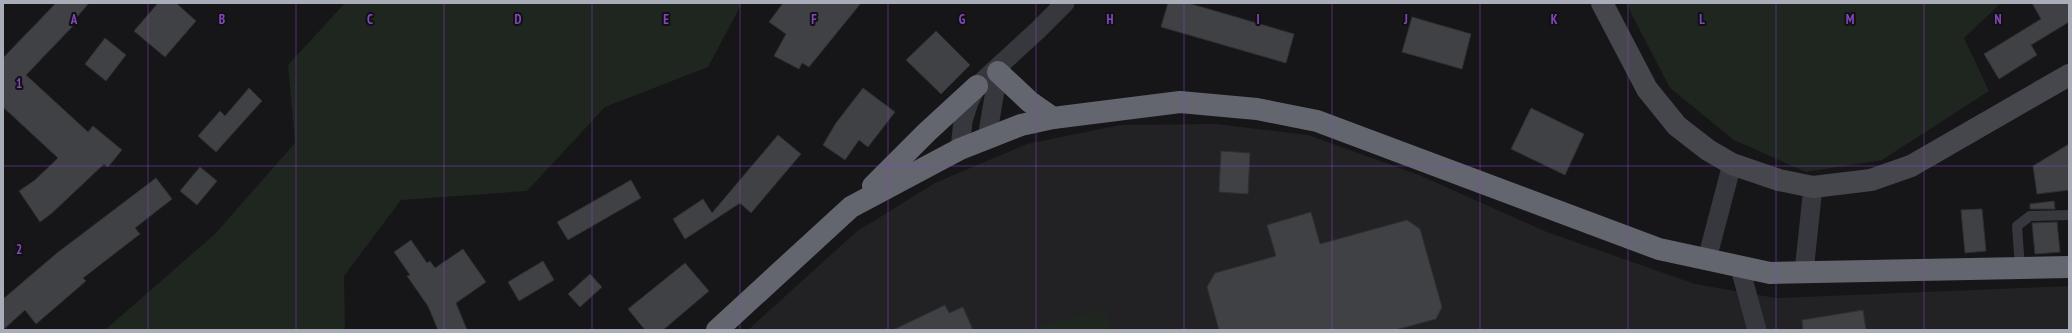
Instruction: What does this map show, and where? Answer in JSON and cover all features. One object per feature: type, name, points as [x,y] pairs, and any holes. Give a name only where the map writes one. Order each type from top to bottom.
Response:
[{"type":"highway","points":[[998,69],[1030,102],[1053,118]]},
{"type":"highway","points":[[717,330],[851,207],[927,132],[978,86]]},
{"type":"highway","points":[[851,207],[960,149],[1021,125],[1053,118],[1180,102],[1257,108],[1317,121],[1659,249],[1707,259],[1740,268],[1770,273],[2069,267]]},
{"type":"street","points":[[960,149],[963,121],[969,102],[978,86],[998,69],[1064,3]]},
{"type":"street","points":[[1602,3],[1647,89],[1672,120],[1708,150],[1732,164],[1779,180],[1813,187],[1871,180],[1911,166],[2069,75]]},
{"type":"street","points":[[987,138],[998,69]]},
{"type":"street","points":[[1707,259],[1732,164]]},
{"type":"street","points":[[1804,272],[1813,187]]},
{"type":"street","points":[[1740,268],[1757,330]]},
{"type":"lane","points":[[2020,268],[2017,226],[2030,216],[2069,214]]},
{"type":"shaded area","points":[[345,3],[742,3],[708,67],[605,107],[527,191],[401,200],[344,276],[345,330],[105,330],[215,234],[295,143],[288,65]]},
{"type":"shaded area","points":[[1628,3],[2001,3],[1964,38],[1989,91],[1882,160],[1806,172],[1734,140],[1670,88],[1630,11]]},
{"type":"shaded area","points":[[1217,124],[1308,135],[1419,175],[1547,232],[1695,284],[1776,298],[2069,286],[2069,330],[748,330],[856,232],[935,183],[1027,144],[1120,125]]},
{"type":"shaded area","points":[[1106,309],[1111,330],[1039,330],[1038,326]]},
{"type":"building","points":[[56,3],[89,3],[71,24],[73,26],[26,75],[88,132],[93,126],[122,150],[108,167],[104,164],[52,213],[40,222],[19,191],[35,180],[58,158],[3,107],[3,58]]},
{"type":"building","points":[[158,3],[176,3],[196,21],[165,57],[134,31]]},
{"type":"building","points":[[783,3],[861,3],[809,67],[802,63],[799,69],[774,56],[786,34],[769,22]]},
{"type":"building","points":[[1168,3],[1188,3],[1294,34],[1286,63],[1161,27]]},
{"type":"building","points":[[2032,3],[2069,3],[2069,22],[2031,45],[2037,55],[1999,79],[1984,54],[2041,19]]},
{"type":"building","points":[[1412,17],[1471,34],[1462,69],[1402,52]]},
{"type":"building","points":[[936,31],[970,65],[941,94],[906,60]]},
{"type":"building","points":[[105,38],[126,55],[106,81],[85,64]]},
{"type":"building","points":[[249,88],[262,101],[216,152],[198,136],[220,111],[225,116]]},
{"type":"building","points":[[863,88],[895,112],[868,147],[859,140],[845,160],[823,145],[836,123]]},
{"type":"building","points":[[1531,108],[1584,134],[1565,175],[1511,149]]},
{"type":"building","points":[[778,135],[801,154],[751,213],[740,203],[685,239],[673,219],[703,199],[712,213]]},
{"type":"building","points":[[2069,144],[2069,190],[2037,194],[2033,166]]},
{"type":"building","points":[[1221,151],[1250,153],[1248,194],[1219,192]]},
{"type":"building","points":[[200,167],[217,181],[197,205],[180,191]]},
{"type":"building","points":[[156,178],[172,199],[135,228],[140,234],[83,278],[86,281],[36,324],[25,310],[3,330],[3,299],[57,253]]},
{"type":"building","points":[[631,180],[641,198],[568,240],[557,222]]},
{"type":"building","points":[[2054,201],[2055,209],[2030,209],[2030,204]]},
{"type":"building","points":[[1982,209],[1986,251],[1965,253],[1961,210]]},
{"type":"building","points":[[1311,212],[1320,244],[1407,220],[1420,229],[1442,307],[1436,319],[1395,330],[1219,330],[1207,287],[1215,273],[1276,256],[1267,225]]},
{"type":"building","points":[[2057,222],[2060,252],[2035,254],[2032,223]]},
{"type":"building","points":[[411,240],[427,263],[430,261],[435,268],[463,249],[486,282],[456,303],[467,330],[438,330],[428,306],[407,276],[410,275],[394,252]]},
{"type":"building","points":[[543,261],[554,280],[519,301],[508,282]]},
{"type":"building","points":[[685,263],[709,291],[663,330],[645,330],[628,309]]},
{"type":"building","points":[[590,274],[602,287],[580,307],[568,294]]},
{"type":"building","points":[[945,305],[949,313],[963,307],[973,330],[893,330]]},
{"type":"building","points":[[1863,310],[1866,330],[1803,330],[1802,320]]}]
